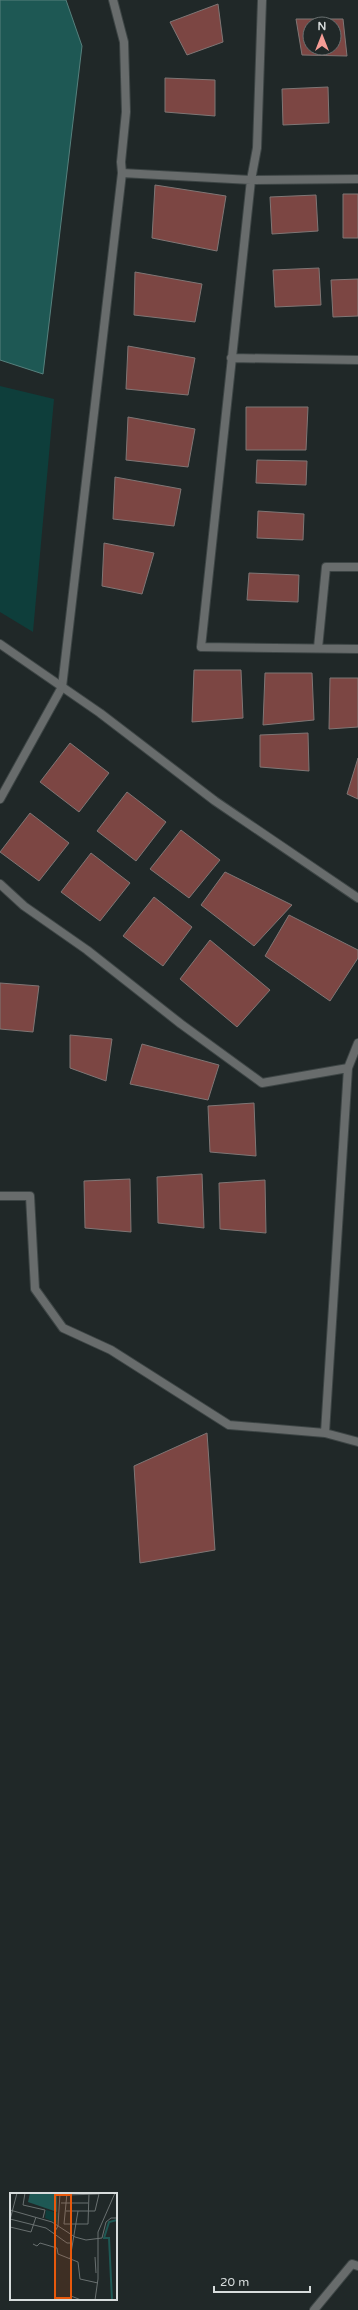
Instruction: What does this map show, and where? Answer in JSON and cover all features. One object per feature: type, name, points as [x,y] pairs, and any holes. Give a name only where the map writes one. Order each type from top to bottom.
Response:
[{"type":"street","points":[[0,799],[62,687],[122,173],[120,162],[126,112],[124,42],[113,0]]},
{"type":"street","points":[[262,0],[257,148],[251,180],[231,358],[201,647],[358,648]]},
{"type":"street","points":[[122,173],[251,180],[358,179]]},
{"type":"street","points":[[231,358],[358,360]]},
{"type":"street","points":[[318,648],[326,567],[358,567]]},
{"type":"street","points":[[0,644],[100,713],[215,801],[358,898]]},
{"type":"street","points":[[0,884],[24,906],[87,950],[181,1024],[262,1083],[348,1068]]},
{"type":"street","points":[[325,1433],[348,1068],[358,1043]]},
{"type":"street","points":[[0,1196],[30,1196],[35,1289],[63,1328],[111,1350],[229,1425],[325,1433],[358,1442]]},
{"type":"street","points":[[314,2310],[352,2264],[358,2266]]},
{"type":"shaded area","points":[[0,0],[66,0],[82,46],[43,374],[0,360]]},
{"type":"shaded area","points":[[0,386],[54,399],[33,632],[0,612]]},
{"type":"building","points":[[218,4],[223,42],[187,55],[170,22]]},
{"type":"building","points":[[296,19],[302,19],[302,55]]},
{"type":"building","points":[[342,19],[343,19],[347,56],[342,56]]},
{"type":"building","points":[[165,78],[215,80],[215,116],[165,112]]},
{"type":"building","points":[[328,87],[329,123],[283,125],[282,89]]},
{"type":"building","points":[[155,185],[226,196],[217,251],[152,238]]},
{"type":"building","points":[[343,194],[358,194],[358,238],[343,238]]},
{"type":"building","points":[[316,195],[318,231],[272,234],[270,197]]},
{"type":"building","points":[[319,268],[321,305],[275,307],[273,270]]},
{"type":"building","points":[[135,272],[202,284],[195,322],[134,315]]},
{"type":"building","points":[[358,279],[358,316],[333,317],[331,280]]},
{"type":"building","points":[[128,346],[195,358],[188,395],[126,389]]},
{"type":"building","points":[[246,407],[308,407],[306,450],[246,450]]},
{"type":"building","points":[[128,417],[195,429],[188,467],[126,460]]},
{"type":"building","points":[[257,460],[307,461],[306,485],[256,483]]},
{"type":"building","points":[[115,477],[181,489],[174,526],[113,519]]},
{"type":"building","points":[[258,511],[304,514],[303,540],[257,538]]},
{"type":"building","points":[[104,543],[154,553],[142,594],[102,586]]},
{"type":"building","points":[[249,573],[299,575],[298,602],[247,600]]},
{"type":"building","points":[[194,670],[241,670],[243,718],[192,722]]},
{"type":"building","points":[[265,673],[312,673],[314,720],[263,725]]},
{"type":"building","points":[[330,678],[358,678],[358,727],[329,729]]},
{"type":"building","points":[[308,733],[309,771],[260,767],[260,735]]},
{"type":"building","points":[[70,743],[109,773],[79,812],[40,782]]},
{"type":"building","points":[[358,758],[358,799],[347,794]]},
{"type":"building","points":[[127,792],[166,822],[136,861],[97,831]]},
{"type":"building","points":[[30,813],[69,843],[39,881],[0,852]]},
{"type":"building","points":[[181,830],[220,860],[189,898],[150,869]]},
{"type":"building","points":[[91,853],[130,883],[100,921],[61,892]]},
{"type":"building","points":[[225,872],[292,905],[254,946],[201,905]]},
{"type":"building","points":[[154,897],[192,927],[163,966],[123,936]]},
{"type":"building","points":[[289,915],[358,950],[358,958],[330,1001],[265,956]]},
{"type":"building","points":[[210,940],[270,990],[237,1027],[180,979]]},
{"type":"building","points":[[0,983],[39,986],[33,1032],[0,1029]]},
{"type":"building","points":[[70,1035],[112,1039],[106,1081],[70,1068]]},
{"type":"building","points":[[142,1044],[219,1065],[208,1100],[130,1084]]},
{"type":"building","points":[[254,1103],[256,1156],[210,1152],[208,1106]]},
{"type":"building","points":[[202,1174],[204,1228],[158,1223],[157,1177]]},
{"type":"building","points":[[130,1179],[131,1232],[85,1228],[84,1181]]},
{"type":"building","points":[[265,1180],[266,1233],[220,1229],[219,1183]]},
{"type":"building","points":[[207,1433],[215,1550],[140,1563],[134,1466]]}]
